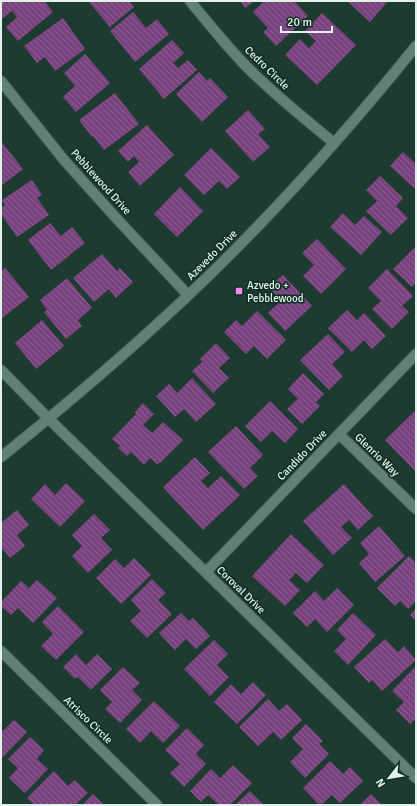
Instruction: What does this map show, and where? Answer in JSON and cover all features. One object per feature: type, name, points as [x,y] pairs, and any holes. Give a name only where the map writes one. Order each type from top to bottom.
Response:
[{"type":"street","name":"Cedro Circle","points":[[190,1],[245,65],[280,98],[334,143]]},
{"type":"street","name":"Azevedo Drive","points":[[1,457],[49,419],[130,349],[188,295],[258,225],[334,143],[378,93],[416,46]]},
{"type":"street","name":"Pebblewood Drive","points":[[1,81],[64,160],[188,295]]},
{"type":"street","name":"Candido Drive","points":[[206,572],[416,354]]},
{"type":"street","name":"Coroval Drive","points":[[1,370],[49,419],[416,778]]},
{"type":"street","name":"Glenrio Way","points":[[339,434],[416,509]]},
{"type":"street","name":"Atrisco Circle","points":[[1,652],[157,805]]},
{"type":"building","points":[[4,1],[44,1],[53,12],[18,41],[6,27],[17,17],[12,11],[2,19],[1,18],[1,3]]},
{"type":"building","points":[[88,1],[129,1],[134,7],[110,27]]},
{"type":"building","points":[[240,1],[255,1],[245,8]]},
{"type":"building","points":[[264,1],[294,1],[308,16],[276,46],[263,32],[268,28],[253,12]]},
{"type":"building","points":[[347,1],[388,1],[370,22]]},
{"type":"building","points":[[133,12],[146,28],[157,19],[169,34],[135,62],[110,31]]},
{"type":"building","points":[[322,13],[356,45],[317,85],[285,55],[300,39],[309,48],[316,41],[305,31]]},
{"type":"building","points":[[63,18],[85,49],[55,71],[45,57],[37,63],[24,46]]},
{"type":"building","points":[[172,40],[184,53],[173,63],[178,68],[188,60],[197,70],[164,99],[139,69]]},
{"type":"building","points":[[85,54],[110,83],[76,112],[63,97],[75,86],[64,73]]},
{"type":"building","points":[[199,72],[207,81],[210,78],[228,97],[202,122],[176,94]]},
{"type":"building","points":[[115,93],[139,124],[104,150],[79,120]]},
{"type":"building","points":[[248,110],[265,129],[258,134],[270,147],[253,162],[225,131]]},
{"type":"building","points":[[147,125],[174,155],[140,186],[128,172],[139,162],[134,156],[128,162],[118,151]]},
{"type":"building","points":[[1,141],[23,169],[1,186]]},
{"type":"building","points":[[211,148],[240,177],[227,189],[219,181],[204,195],[184,175]]},
{"type":"building","points":[[403,152],[416,164],[416,190],[390,166]]},
{"type":"building","points":[[380,176],[403,198],[396,206],[408,218],[391,235],[366,211],[377,201],[366,190]]},
{"type":"building","points":[[32,180],[42,195],[37,198],[49,215],[17,237],[1,214],[1,208],[5,205],[2,200]]},
{"type":"building","points":[[180,187],[203,211],[177,237],[154,214]]},
{"type":"building","points":[[343,213],[355,225],[364,216],[382,232],[361,255],[330,227]]},
{"type":"building","points":[[50,223],[61,236],[72,227],[85,243],[51,270],[28,240]]},
{"type":"building","points":[[317,239],[346,269],[321,294],[303,276],[314,265],[302,253]]},
{"type":"building","points":[[416,246],[416,283],[412,287],[393,269]]},
{"type":"building","points":[[102,254],[117,271],[120,268],[133,282],[116,298],[109,289],[94,302],[73,278]]},
{"type":"building","points":[[5,268],[29,297],[1,319],[1,271]]},
{"type":"building","points":[[387,269],[413,296],[402,306],[409,312],[392,329],[372,309],[381,301],[368,288]]},
{"type":"building","points":[[283,275],[312,306],[285,331],[268,313],[281,301],[269,287]]},
{"type":"building","points":[[67,278],[92,308],[78,320],[82,326],[66,339],[44,312],[47,310],[40,300]]},
{"type":"building","points":[[347,310],[357,320],[364,313],[386,336],[372,349],[364,340],[352,352],[328,328]]},
{"type":"building","points":[[257,311],[286,340],[267,359],[254,346],[246,354],[224,332],[236,320],[242,326]]},
{"type":"building","points":[[42,320],[64,346],[36,369],[15,343]]},
{"type":"building","points":[[328,334],[345,352],[332,364],[343,376],[329,390],[300,360]]},
{"type":"building","points":[[216,343],[230,358],[219,368],[229,378],[213,393],[192,371],[202,362],[200,359]]},
{"type":"building","points":[[303,373],[324,394],[316,402],[320,406],[302,424],[287,409],[298,399],[288,389]]},
{"type":"building","points":[[192,378],[216,404],[196,422],[184,409],[175,417],[156,396],[169,384],[177,393]]},
{"type":"building","points":[[270,401],[298,429],[285,443],[272,431],[261,442],[245,426]]},
{"type":"building","points":[[143,403],[154,414],[143,425],[152,433],[163,422],[183,440],[160,463],[157,464],[150,458],[144,465],[131,452],[127,456],[118,448],[120,446],[112,439],[136,414],[135,412]]},
{"type":"building","points":[[416,410],[416,472],[385,440]]},
{"type":"building","points":[[236,426],[263,455],[250,468],[258,476],[244,489],[208,452]]},
{"type":"building","points":[[195,457],[210,473],[201,481],[208,488],[221,476],[240,495],[203,530],[163,487]]},
{"type":"building","points":[[66,483],[85,501],[60,527],[31,499],[45,484],[55,495]]},
{"type":"building","points":[[344,484],[373,516],[358,530],[349,520],[341,527],[352,538],[333,555],[303,521]]},
{"type":"building","points":[[17,510],[29,525],[17,535],[25,546],[10,558],[1,547],[1,523]]},
{"type":"building","points":[[94,514],[110,530],[101,538],[112,550],[88,573],[72,556],[82,546],[72,535]]},
{"type":"building","points":[[379,526],[405,556],[375,582],[359,563],[369,554],[360,543]]},
{"type":"building","points":[[291,534],[324,565],[307,583],[296,573],[289,580],[300,590],[285,606],[252,576]]},
{"type":"building","points":[[409,556],[416,563],[416,601],[408,609],[400,601],[395,606],[377,588]]},
{"type":"building","points":[[134,558],[151,575],[121,604],[96,578],[115,559],[124,568]]},
{"type":"building","points":[[152,579],[166,593],[158,600],[172,614],[147,638],[130,621],[141,611],[131,600]]},
{"type":"building","points":[[37,580],[57,598],[33,623],[18,608],[11,615],[1,606],[1,602],[21,581],[29,588]]},
{"type":"building","points":[[337,588],[354,605],[327,632],[315,619],[307,627],[293,613],[315,591],[324,601]]},
{"type":"building","points":[[58,606],[84,632],[56,660],[41,646],[53,634],[42,622]]},
{"type":"building","points":[[416,609],[416,621],[410,615]]},
{"type":"building","points":[[181,613],[189,621],[193,618],[210,636],[196,649],[186,639],[175,650],[159,633]]},
{"type":"building","points":[[353,613],[376,635],[348,665],[334,651],[346,639],[337,630]]},
{"type":"building","points":[[385,639],[398,652],[404,646],[416,660],[382,691],[372,680],[369,683],[354,667]]},
{"type":"building","points":[[214,640],[228,654],[217,665],[229,677],[210,696],[184,669]]},
{"type":"building","points":[[76,654],[86,665],[97,654],[112,669],[91,690],[78,677],[75,679],[63,667]]},
{"type":"building","points":[[416,666],[416,718],[410,724],[396,710],[404,702],[392,691]]},
{"type":"building","points":[[123,667],[140,683],[132,690],[142,700],[120,723],[105,709],[112,702],[100,690]]},
{"type":"building","points":[[253,682],[266,695],[237,724],[214,702],[231,684],[241,694]]},
{"type":"building","points":[[268,699],[279,711],[287,704],[302,720],[281,740],[273,732],[258,746],[239,727]]},
{"type":"building","points":[[154,701],[180,726],[163,743],[151,731],[140,743],[126,729]]},
{"type":"building","points":[[14,720],[27,732],[1,759],[1,729],[3,731]]},
{"type":"building","points":[[306,724],[323,741],[319,744],[329,754],[305,778],[290,762],[303,749],[292,738]]},
{"type":"building","points":[[187,728],[204,745],[196,754],[206,764],[184,787],[170,773],[180,764],[165,750]]},
{"type":"building","points":[[30,737],[44,750],[37,759],[48,769],[25,793],[9,778],[18,768],[8,759]]},
{"type":"building","points":[[330,761],[343,774],[350,767],[363,781],[340,803],[332,795],[321,805],[319,805],[303,788]]},
{"type":"building","points":[[233,765],[252,783],[230,805],[219,805],[208,795],[201,802],[190,791],[211,769],[220,778]]},
{"type":"building","points":[[54,771],[68,786],[75,780],[88,793],[75,805],[34,805],[27,798]]},
{"type":"building","points":[[250,791],[264,805],[235,805]]},
{"type":"building","points":[[93,794],[104,805],[82,805]]},
{"type":"building","points":[[371,794],[382,805],[360,805]]},
{"type":"place","name":"Azvedo + Pebblewood","points":[[239,291]]}]
